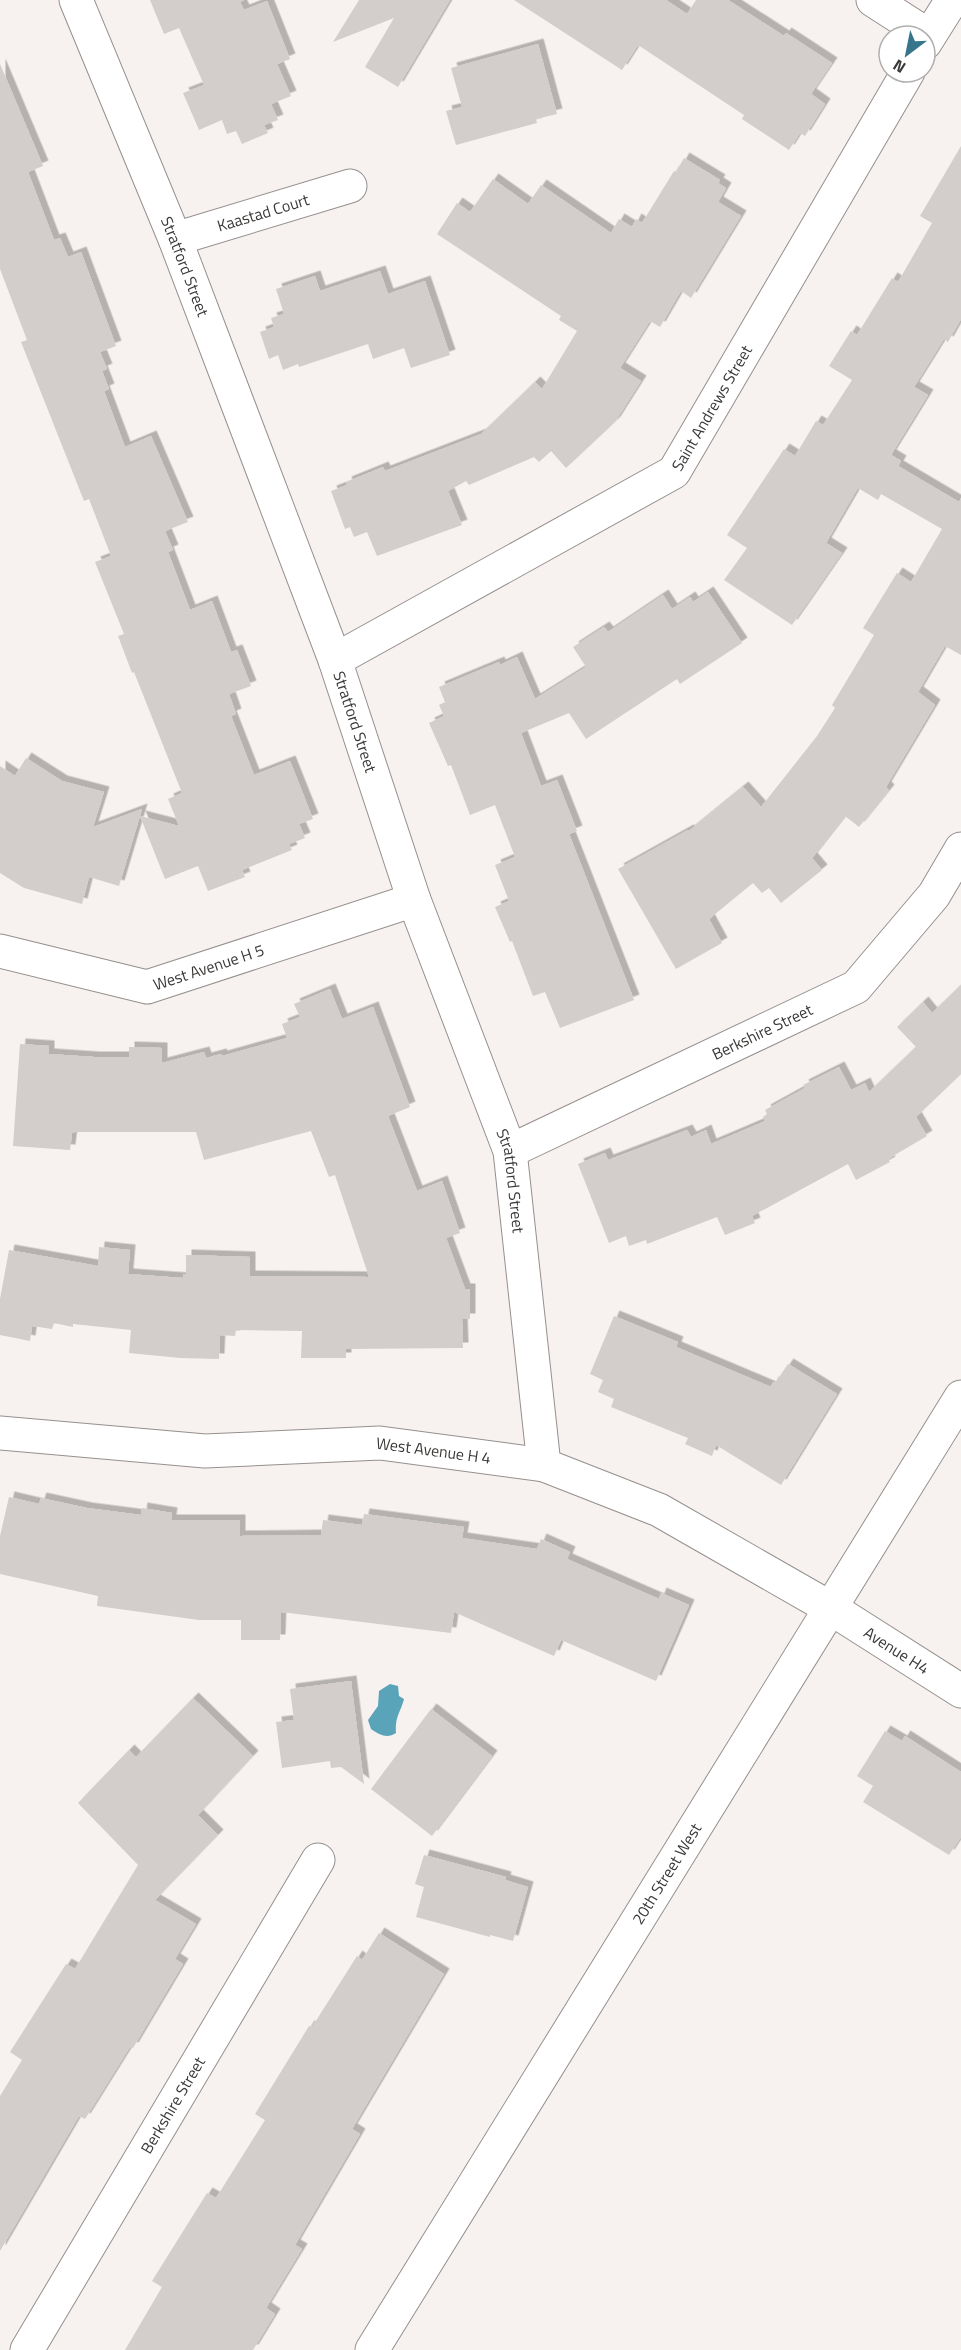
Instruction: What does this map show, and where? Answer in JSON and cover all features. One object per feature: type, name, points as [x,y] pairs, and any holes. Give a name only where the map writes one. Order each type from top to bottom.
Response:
[{"type":"street","name":"Stratford Street","points":[[76,0],[175,239],[335,660],[414,900],[510,1151],[544,1465]]},
{"type":"street","points":[[873,0],[906,24]]},
{"type":"street","points":[[937,24],[952,0]]},
{"type":"street","name":"Saint Andrews Street","points":[[335,660],[674,472],[901,84]]},
{"type":"street","name":"Kaastad Court","points":[[175,239],[350,186]]},
{"type":"street","name":"Berkshire Street","points":[[510,1151],[856,987],[934,895],[961,849]]},
{"type":"street","name":"West Avenue H 5","points":[[0,951],[147,987],[414,900]]},
{"type":"street","name":"20th Street West","points":[[372,2350],[527,2094],[832,1609],[961,1397]]},
{"type":"street","name":"West Avenue H 4","points":[[0,1433],[206,1451],[380,1443],[544,1465],[659,1510],[832,1609]]},
{"type":"street","name":"Avenue H4","points":[[832,1609],[961,1691]]},
{"type":"street","name":"Berkshire Street","points":[[27,2350],[318,1860]]},
{"type":"water","points":[[390,1684],[398,1686],[399,1696],[404,1699],[397,1719],[396,1733],[387,1736],[371,1729],[368,1720],[378,1706],[379,1691]]},
{"type":"building","points":[[150,0],[244,0],[240,2],[244,10],[267,1],[290,59],[277,64],[291,96],[271,104],[278,120],[264,125],[268,133],[242,144],[236,131],[227,134],[222,120],[199,130],[183,93],[204,85],[179,28],[164,34]]},
{"type":"building","points":[[359,0],[450,0],[398,87],[365,67],[394,18],[333,42]]},
{"type":"building","points":[[514,0],[666,0],[687,14],[696,0],[728,0],[784,36],[786,33],[832,63],[811,94],[825,104],[805,136],[800,133],[789,150],[742,119],[744,115],[638,45],[622,70]]},
{"type":"building","points":[[538,44],[557,114],[536,119],[537,123],[456,145],[446,111],[462,107],[451,68]]},
{"type":"building","points":[[0,64],[43,166],[28,172],[54,240],[60,238],[68,257],[81,252],[116,346],[100,352],[107,369],[102,371],[109,389],[104,391],[125,447],[151,436],[188,522],[165,531],[173,550],[168,552],[190,610],[212,601],[231,652],[237,650],[251,686],[229,694],[236,714],[231,716],[254,775],[290,761],[313,819],[299,824],[305,838],[289,844],[292,850],[242,870],[245,877],[208,891],[198,866],[165,879],[140,816],[179,826],[168,799],[182,793],[118,636],[124,634],[95,562],[111,556],[89,499],[84,501],[21,342],[27,340],[0,269]]},
{"type":"building","points":[[961,146],[961,319],[948,342],[944,339],[914,387],[928,395],[891,455],[901,461],[898,466],[959,502],[961,498],[961,655],[945,646],[918,692],[935,705],[886,787],[889,790],[859,827],[845,816],[812,858],[822,870],[781,903],[769,888],[762,893],[753,883],[709,919],[722,943],[676,969],[618,869],[689,831],[743,787],[761,807],[817,736],[835,708],[832,705],[874,635],[863,628],[897,573],[911,582],[942,529],[881,494],[878,500],[858,488],[826,543],[842,553],[792,625],[724,580],[747,548],[727,535],[784,449],[795,456],[816,421],[823,425],[852,380],[829,366],[851,331],[857,335],[892,278],[898,282],[932,223],[920,216]]},
{"type":"building","points":[[684,158],[720,180],[718,183],[726,188],[718,202],[741,216],[691,298],[681,291],[660,327],[650,321],[620,368],[641,381],[615,422],[566,468],[551,451],[539,462],[534,457],[469,485],[466,481],[448,491],[462,525],[377,556],[367,532],[354,537],[350,527],[345,529],[331,491],[347,485],[346,482],[383,467],[385,471],[481,434],[535,382],[542,389],[577,331],[559,320],[561,316],[437,234],[457,203],[470,212],[493,179],[528,204],[541,185],[611,233],[619,219],[632,227],[636,219],[642,223]]},
{"type":"building","points":[[380,271],[388,294],[425,281],[450,355],[411,368],[404,348],[373,359],[368,344],[299,367],[298,364],[283,370],[278,355],[269,359],[260,332],[274,327],[271,318],[284,314],[276,289],[315,276],[320,291]]},
{"type":"building","points":[[708,592],[742,643],[680,684],[677,679],[586,739],[569,713],[521,733],[541,786],[557,780],[577,831],[569,834],[634,1000],[560,1028],[545,992],[533,996],[512,941],[510,942],[495,907],[509,901],[495,865],[515,857],[495,805],[470,815],[451,765],[448,766],[429,723],[444,716],[439,705],[445,702],[439,687],[517,657],[535,699],[586,667],[573,647],[604,627],[608,632],[663,595],[672,609],[690,597],[693,602]]},
{"type":"building","points":[[26,758],[62,781],[104,792],[93,827],[142,809],[119,886],[89,877],[82,904],[24,888],[0,873],[0,766],[15,776]]},
{"type":"building","points":[[961,985],[961,1074],[916,1117],[927,1136],[888,1159],[890,1162],[856,1180],[848,1164],[752,1216],[755,1223],[725,1235],[717,1217],[647,1244],[646,1240],[629,1246],[626,1236],[609,1243],[578,1164],[605,1153],[608,1160],[687,1130],[691,1137],[706,1130],[711,1144],[765,1121],[763,1117],[767,1114],[765,1110],[805,1088],[803,1085],[839,1067],[851,1090],[865,1083],[869,1092],[916,1047],[897,1027],[923,1002],[932,1013]]},
{"type":"building","points":[[330,989],[342,1019],[373,1007],[410,1107],[388,1116],[417,1191],[442,1181],[460,1233],[446,1238],[465,1289],[470,1289],[470,1319],[462,1319],[463,1348],[346,1349],[346,1358],[301,1358],[302,1331],[236,1330],[235,1336],[220,1335],[219,1359],[180,1358],[129,1353],[131,1330],[73,1324],[73,1327],[54,1323],[52,1329],[32,1326],[30,1341],[0,1335],[0,1299],[9,1250],[98,1266],[99,1247],[130,1250],[128,1274],[183,1278],[183,1274],[186,1274],[186,1255],[250,1257],[250,1276],[369,1277],[335,1175],[329,1177],[311,1131],[204,1160],[196,1132],[75,1132],[72,1133],[70,1150],[13,1146],[20,1044],[49,1046],[49,1054],[94,1057],[129,1057],[129,1047],[162,1048],[162,1063],[204,1052],[206,1058],[221,1054],[222,1056],[287,1038],[282,1024],[300,1017],[294,1004]]},
{"type":"building","points":[[614,1316],[678,1342],[676,1347],[771,1387],[788,1364],[837,1394],[781,1485],[716,1445],[712,1456],[685,1444],[688,1438],[611,1407],[614,1399],[598,1392],[603,1380],[590,1374]]},
{"type":"building","points":[[9,1497],[39,1504],[41,1498],[87,1508],[141,1515],[142,1508],[172,1513],[171,1520],[240,1520],[240,1536],[321,1535],[323,1520],[362,1525],[364,1514],[464,1527],[462,1538],[537,1549],[541,1539],[570,1552],[567,1559],[659,1599],[661,1593],[689,1605],[656,1681],[561,1640],[554,1656],[454,1612],[451,1633],[281,1612],[280,1640],[241,1640],[241,1620],[199,1620],[97,1606],[98,1596],[0,1574],[0,1536]]},
{"type":"building","points":[[351,1681],[364,1784],[341,1767],[331,1768],[330,1761],[282,1768],[276,1722],[294,1720],[290,1689]]},
{"type":"building","points":[[193,1698],[253,1756],[198,1815],[218,1835],[155,1900],[196,1924],[175,1959],[183,1964],[133,2048],[130,2047],[85,2119],[79,2116],[0,2251],[0,2096],[22,2060],[10,2052],[66,1964],[75,1969],[138,1865],[78,1803],[129,1750],[136,1757]]},
{"type":"building","points":[[431,1709],[492,1756],[432,1836],[371,1789]]},
{"type":"building","points":[[885,1731],[902,1741],[905,1736],[961,1772],[961,1837],[949,1855],[863,1802],[873,1786],[857,1776]]},
{"type":"building","points":[[424,1855],[506,1877],[505,1880],[528,1887],[513,1941],[416,1917],[424,1887],[415,1884]]},
{"type":"building","points":[[379,1933],[444,1974],[352,2129],[360,2134],[295,2245],[302,2249],[266,2308],[275,2314],[253,2350],[125,2350],[162,2287],[152,2281],[207,2193],[216,2198],[265,2120],[255,2114],[309,2026],[312,2027],[357,1956],[362,1960]]}]
